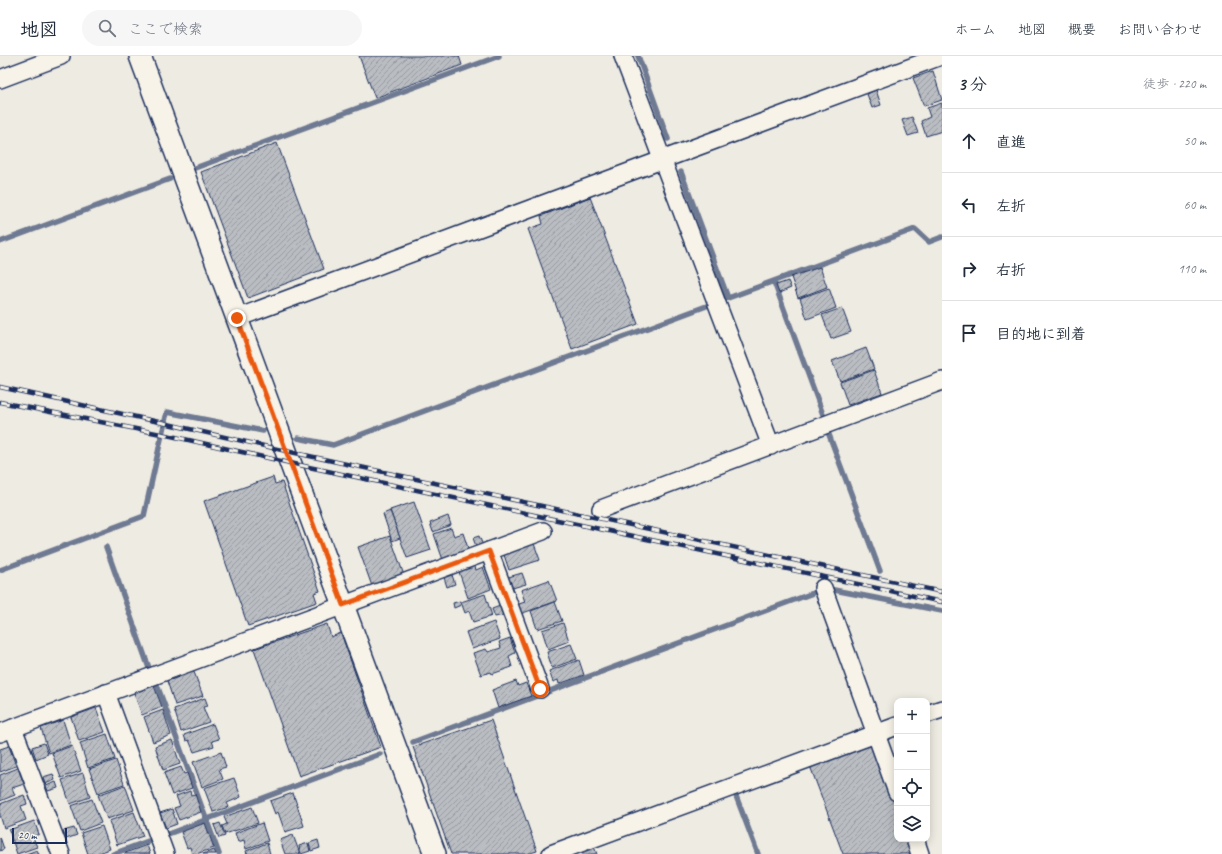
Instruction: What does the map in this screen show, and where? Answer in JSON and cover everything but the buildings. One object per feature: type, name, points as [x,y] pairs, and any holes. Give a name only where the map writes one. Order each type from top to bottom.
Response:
[{"type":"street","points":[[0,79],[61,56]]},
{"type":"street","points":[[140,56],[436,854]]},
{"type":"street","points":[[623,56],[771,446]]},
{"type":"street","points":[[237,318],[941,56]]},
{"type":"street","points":[[601,509],[771,446],[942,380]]},
{"type":"street","points":[[61,854],[7,730],[543,531]]},
{"type":"street","points":[[489,551],[540,689]]},
{"type":"street","points":[[824,588],[894,784]]},
{"type":"street","points":[[106,693],[165,854]]},
{"type":"street","points":[[930,713],[942,708]]},
{"type":"street","points":[[551,854],[894,727]]},
{"type":"street","points":[[915,842],[920,854]]},
{"type":"waterway","points":[[195,168],[499,56]]},
{"type":"waterway","points":[[638,56],[668,139]]},
{"type":"waterway","points":[[298,438],[333,445],[728,298],[681,172]]},
{"type":"waterway","points":[[0,242],[170,179]]},
{"type":"waterway","points":[[728,298],[915,229],[929,242],[942,237]]},
{"type":"waterway","points":[[774,282],[825,420]]},
{"type":"waterway","points":[[0,570],[144,516],[167,412],[263,431]]},
{"type":"waterway","points":[[828,432],[880,571]]},
{"type":"waterway","points":[[106,547],[149,668]]},
{"type":"waterway","points":[[829,589],[942,611]]},
{"type":"waterway","points":[[413,742],[813,593]]},
{"type":"waterway","points":[[157,685],[219,854]]},
{"type":"waterway","points":[[168,834],[380,754]]},
{"type":"waterway","points":[[736,796],[758,854]]},
{"type":"waterway","points":[[113,854],[148,841]]},
{"type":"railway","points":[[0,387],[286,451],[942,592]]},
{"type":"railway","points":[[0,402],[171,436],[290,463],[942,602]]},
{"type":"route","points":[[237,318],[343,605],[489,551],[540,689]]}]
